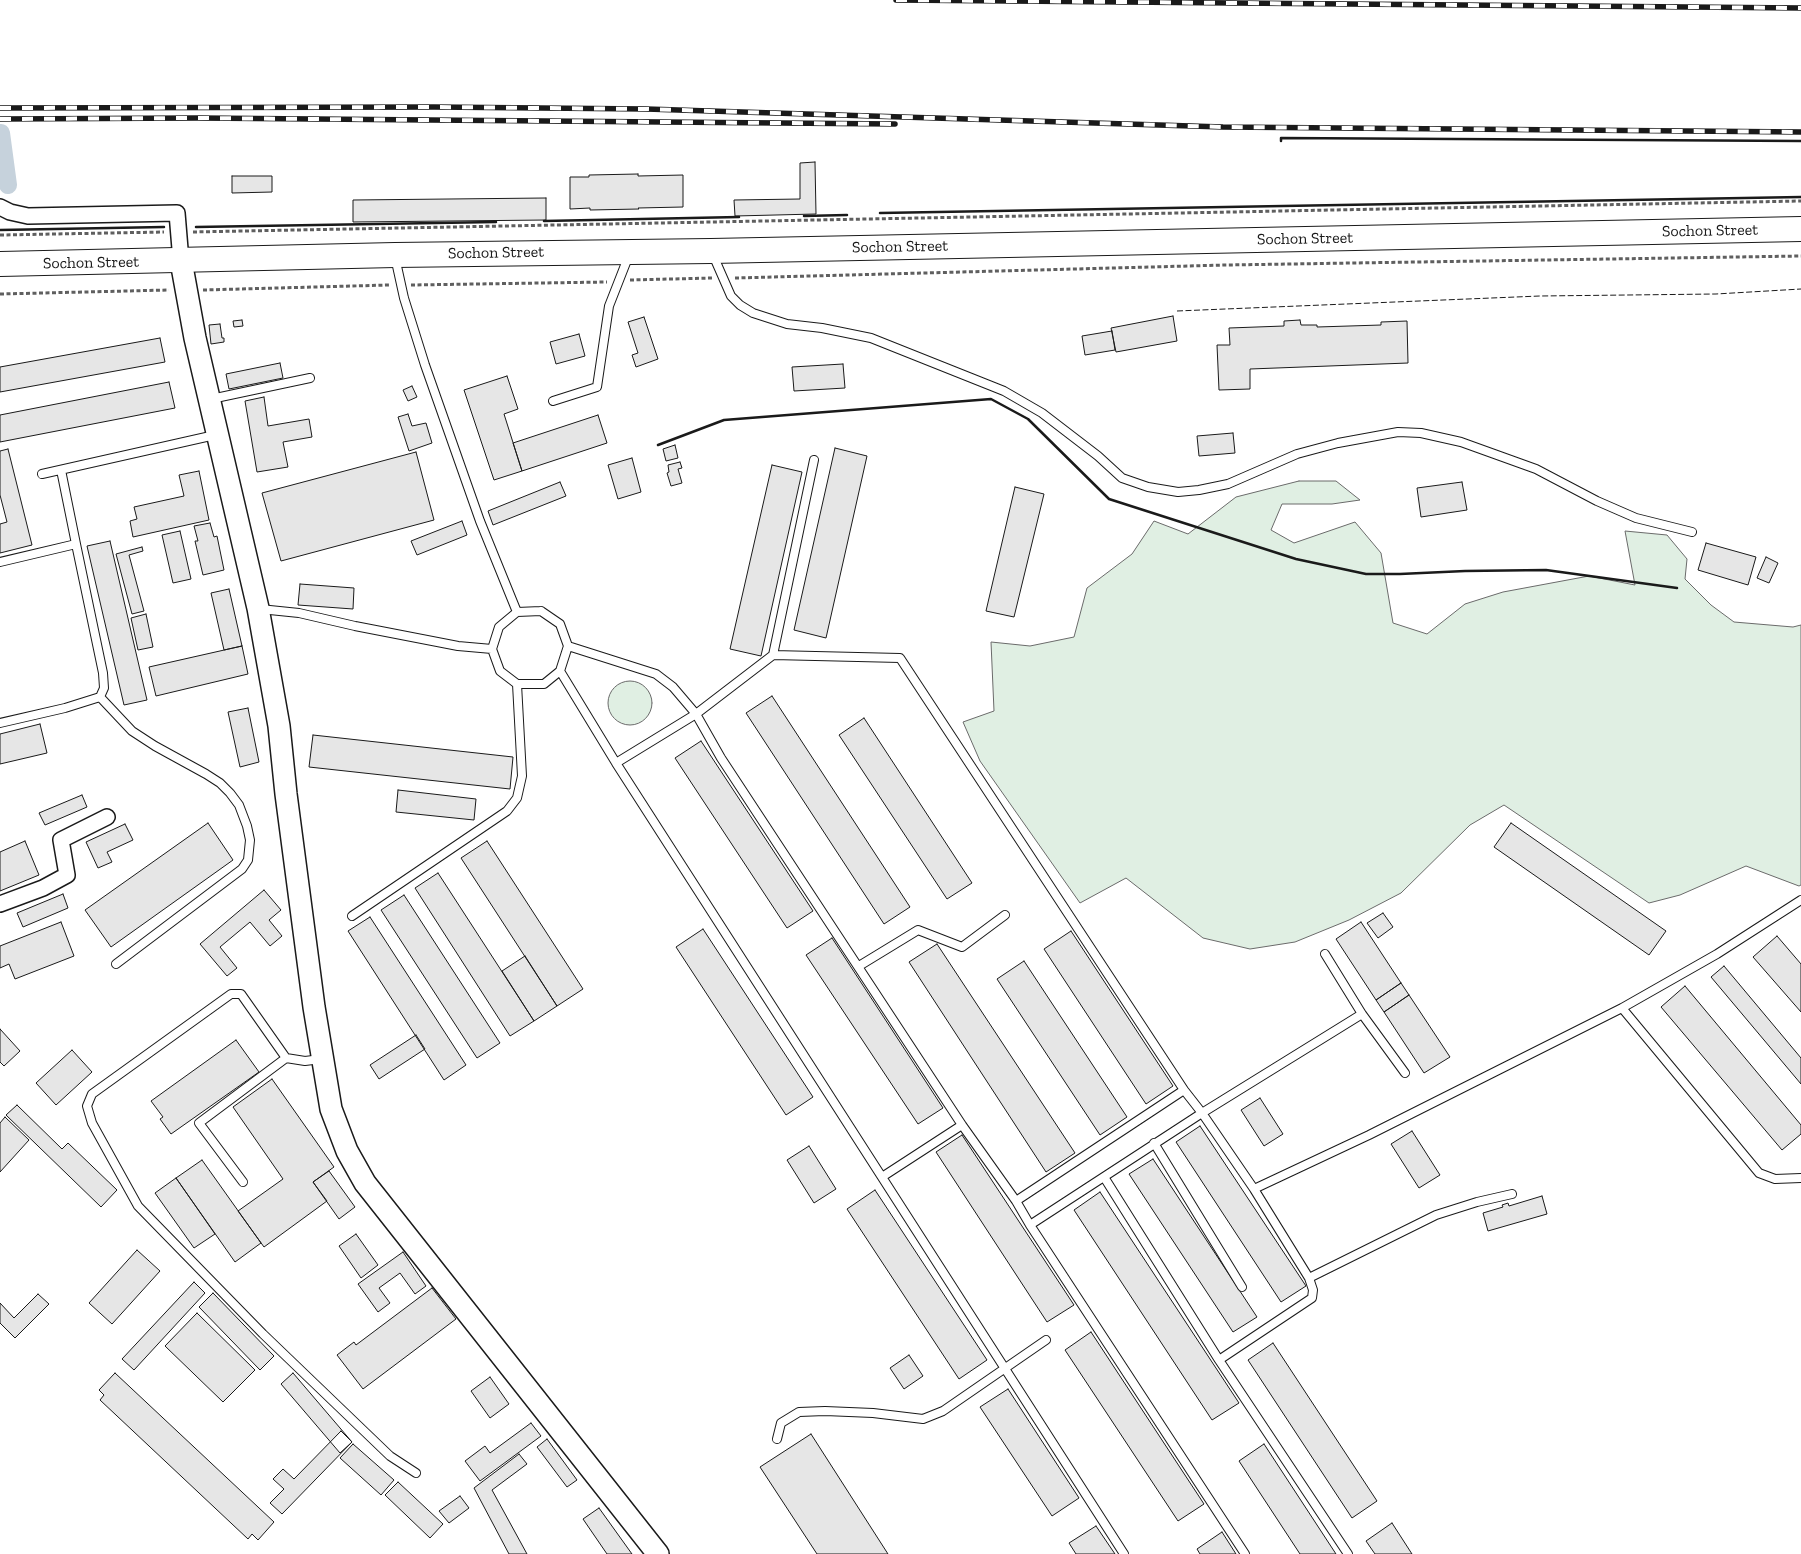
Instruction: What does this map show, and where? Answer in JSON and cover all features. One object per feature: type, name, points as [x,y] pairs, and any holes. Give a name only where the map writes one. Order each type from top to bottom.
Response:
[{"type":"main road","name":"Sochon Street","points":[[0,264],[181,261],[395,254],[711,251],[1801,229]]},
{"type":"street","points":[[0,208],[28,216],[177,213],[181,261],[195,338],[258,608],[279,726],[288,813],[314,1007],[331,1109],[347,1151],[365,1183],[658,1554]]},
{"type":"street","points":[[0,904],[43,888],[67,875],[60,840],[107,817]]},
{"type":"lane","points":[[553,401],[597,387],[609,306],[630,251]]},
{"type":"lane","points":[[711,251],[731,296],[740,305],[753,313],[787,324],[822,328],[871,338],[1004,391],[1042,413],[1098,456],[1122,478],[1148,487],[1178,492],[1200,490],[1228,484],[1298,454],[1330,445],[1398,432],[1421,433],[1461,442],[1536,468],[1597,501],[1636,518],[1692,532]]},
{"type":"lane","points":[[395,254],[401,285],[425,365],[476,512],[517,612]]},
{"type":"lane","points":[[209,399],[310,378]]},
{"type":"lane","points":[[42,474],[217,434]]},
{"type":"lane","points":[[773,655],[814,460]]},
{"type":"lane","points":[[0,724],[100,697],[104,688],[103,673],[61,470]]},
{"type":"lane","points":[[0,562],[76,544]]},
{"type":"lane","points":[[258,608],[298,613],[458,646],[492,649]]},
{"type":"lane","points":[[540,611],[560,624],[568,646],[560,672],[544,684],[517,684],[500,672],[492,649],[499,627],[517,612],[540,611]]},
{"type":"lane","points":[[568,646],[656,674],[673,687],[696,714],[721,758],[962,1125],[1016,1201],[1245,1554]]},
{"type":"lane","points":[[616,763],[696,714],[773,655],[900,658],[1184,1090],[1254,1189],[1309,1278],[1312,1298],[1219,1360]]},
{"type":"lane","points":[[560,672],[616,763],[1124,1554]]},
{"type":"lane","points":[[352,916],[507,811],[517,798],[522,776],[517,684]]},
{"type":"lane","points":[[100,697],[132,731],[220,783],[239,805],[250,840],[248,860],[242,869],[116,964]]},
{"type":"lane","points":[[1254,1189],[1369,1135],[1622,1008],[1718,954],[1801,900]]},
{"type":"lane","points":[[859,966],[918,930],[962,947],[1005,915]]},
{"type":"lane","points":[[1325,954],[1362,1014],[1405,1073]]},
{"type":"lane","points":[[286,1058],[241,994],[231,994],[92,1094],[87,1106],[92,1123],[138,1206],[263,1334],[390,1456],[416,1473]]},
{"type":"lane","points":[[1622,1008],[1759,1173],[1775,1179],[1801,1178]]},
{"type":"lane","points":[[1030,1225],[1154,1143],[1362,1014]]},
{"type":"lane","points":[[243,1182],[199,1123],[286,1058],[305,1061],[323,1059]]},
{"type":"lane","points":[[1016,1201],[1184,1090]]},
{"type":"lane","points":[[882,1177],[962,1125]]},
{"type":"lane","points":[[1154,1143],[1242,1287]]},
{"type":"lane","points":[[1104,1176],[1219,1360],[1348,1554]]},
{"type":"lane","points":[[1309,1278],[1436,1215],[1477,1202],[1512,1194]]},
{"type":"lane","points":[[777,1439],[781,1423],[799,1412],[826,1411],[923,1419],[943,1411],[1004,1367],[1046,1340]]},
{"type":"path","points":[[0,235],[1801,200]]},
{"type":"path","points":[[0,294],[619,281],[1226,265],[1801,256]]},
{"type":"green space","points":[[1299,481],[1336,481],[1360,500],[1332,504],[1282,504],[1271,530],[1294,543],[1355,522],[1381,553],[1393,623],[1427,634],[1465,604],[1503,592],[1589,576],[1635,585],[1625,531],[1667,535],[1687,559],[1685,579],[1711,605],[1734,622],[1793,627],[1801,625],[1801,885],[1799,886],[1746,866],[1680,895],[1649,903],[1504,805],[1470,825],[1401,893],[1349,920],[1295,942],[1250,949],[1203,938],[1126,878],[1080,903],[980,761],[963,722],[994,711],[991,642],[1030,646],[1074,637],[1087,588],[1132,554],[1154,521],[1188,534],[1236,497]]},
{"type":"green space","points":[[634,681],[646,687],[651,694],[651,712],[646,719],[639,724],[626,725],[618,722],[611,715],[608,699],[611,691],[618,684]]},
{"type":"building","points":[[815,162],[816,214],[735,216],[734,200],[800,199],[800,163]]},
{"type":"building","points":[[638,174],[638,176],[683,175],[683,207],[570,209],[570,177]]},
{"type":"building","points":[[232,176],[272,176],[272,192],[232,193]]},
{"type":"building","points":[[546,198],[546,220],[353,222],[353,200]]},
{"type":"building","points":[[1173,316],[1177,341],[1116,352],[1111,328]]},
{"type":"building","points":[[644,317],[658,359],[636,367],[632,355],[638,353],[628,322]]},
{"type":"building","points":[[242,320],[243,326],[234,327],[233,321]]},
{"type":"building","points":[[1300,320],[1301,325],[1317,325],[1317,327],[1381,325],[1381,322],[1407,321],[1408,363],[1250,369],[1250,389],[1219,390],[1217,345],[1230,345],[1229,328],[1284,326],[1284,321]]},
{"type":"building","points":[[220,324],[224,342],[211,344],[209,325]]},
{"type":"building","points":[[1112,331],[1115,350],[1085,355],[1082,336]]},
{"type":"building","points":[[579,334],[585,356],[556,364],[550,342]]},
{"type":"building","points":[[160,338],[165,362],[0,392],[0,367]]},
{"type":"building","points":[[280,363],[283,378],[229,389],[226,374]]},
{"type":"building","points":[[843,364],[845,388],[794,391],[792,367]]},
{"type":"building","points":[[507,376],[518,409],[504,414],[522,471],[494,480],[464,390]]},
{"type":"building","points":[[169,382],[175,408],[0,442],[0,415]]},
{"type":"building","points":[[412,386],[417,397],[408,401],[403,390]]},
{"type":"building","points":[[264,397],[268,426],[309,419],[312,437],[283,442],[288,467],[257,472],[245,401]]},
{"type":"building","points":[[408,414],[412,426],[426,423],[432,443],[409,451],[398,417]]},
{"type":"building","points":[[598,415],[607,443],[522,471],[513,443]]},
{"type":"building","points":[[1233,433],[1235,453],[1199,456],[1197,436]]},
{"type":"building","points":[[675,445],[678,458],[666,461],[663,449]]},
{"type":"building","points":[[835,448],[867,456],[826,638],[794,630]]},
{"type":"building","points":[[8,449],[32,545],[0,553],[0,524],[7,522],[0,495],[0,451]]},
{"type":"building","points":[[416,452],[434,520],[281,561],[262,493]]},
{"type":"building","points":[[632,458],[641,492],[618,499],[608,465]]},
{"type":"building","points":[[680,462],[682,468],[678,469],[682,483],[671,486],[667,473],[669,472],[668,465]]},
{"type":"building","points":[[772,465],[802,472],[761,656],[730,649]]},
{"type":"building","points":[[199,471],[209,520],[133,537],[130,521],[137,519],[134,507],[184,496],[179,475]]},
{"type":"building","points":[[560,482],[566,496],[493,525],[488,511]]},
{"type":"building","points":[[1462,482],[1467,510],[1421,517],[1417,488]]},
{"type":"building","points":[[1015,487],[1044,494],[1014,617],[986,611]]},
{"type":"building","points":[[462,521],[467,535],[417,555],[411,541]]},
{"type":"building","points":[[210,523],[214,537],[217,536],[224,570],[203,575],[195,541],[198,541],[194,526]]},
{"type":"building","points":[[180,531],[191,579],[173,583],[162,535]]},
{"type":"building","points":[[110,541],[147,700],[124,705],[87,546]]},
{"type":"building","points":[[1706,543],[1756,557],[1748,585],[1698,570]]},
{"type":"building","points":[[142,547],[143,551],[129,555],[144,611],[132,614],[116,554]]},
{"type":"building","points":[[1766,557],[1778,563],[1769,583],[1757,578]]},
{"type":"building","points":[[300,584],[354,588],[353,609],[298,605]]},
{"type":"building","points":[[229,589],[242,646],[224,650],[211,593]]},
{"type":"building","points":[[146,614],[153,647],[138,650],[131,618]]},
{"type":"building","points":[[242,646],[248,674],[156,696],[149,667]]},
{"type":"building","points":[[772,696],[910,907],[884,924],[746,713]]},
{"type":"building","points":[[248,708],[259,762],[240,767],[228,712]]},
{"type":"building","points":[[864,718],[972,883],[947,899],[839,735]]},
{"type":"building","points":[[40,724],[47,753],[0,764],[0,734]]},
{"type":"building","points":[[313,735],[513,757],[510,789],[309,767]]},
{"type":"building","points":[[701,741],[813,911],[787,928],[675,758]]},
{"type":"building","points":[[398,790],[476,799],[474,820],[396,812]]},
{"type":"building","points":[[82,795],[87,807],[45,825],[39,813]]},
{"type":"building","points":[[208,823],[233,860],[111,947],[85,910]]},
{"type":"building","points":[[1511,823],[1666,931],[1649,955],[1494,847]]},
{"type":"building","points":[[125,824],[133,840],[107,852],[112,862],[98,868],[86,842]]},
{"type":"building","points":[[25,841],[39,875],[0,891],[0,852]]},
{"type":"building","points":[[487,841],[583,989],[557,1006],[461,858]]},
{"type":"building","points":[[438,873],[534,1021],[510,1036],[415,888]]},
{"type":"building","points":[[264,890],[281,910],[269,920],[282,936],[270,946],[250,922],[220,947],[237,968],[227,976],[200,944]]},
{"type":"building","points":[[63,894],[68,908],[23,927],[17,913]]},
{"type":"building","points":[[404,895],[500,1043],[477,1058],[381,910]]},
{"type":"building","points":[[1383,913],[1393,927],[1378,938],[1367,923]]},
{"type":"building","points":[[370,917],[466,1065],[444,1080],[348,931]]},
{"type":"building","points":[[61,922],[74,956],[15,979],[9,964],[0,968],[0,946]]},
{"type":"building","points":[[1361,922],[1401,983],[1376,1000],[1336,939]]},
{"type":"building","points":[[703,929],[813,1097],[786,1115],[676,947]]},
{"type":"building","points":[[1071,931],[1173,1086],[1146,1104],[1044,949]]},
{"type":"building","points":[[1777,936],[1801,964],[1801,1012],[1753,957]]},
{"type":"building","points":[[832,938],[943,1108],[918,1124],[806,955]]},
{"type":"building","points":[[937,944],[1075,1153],[1046,1172],[909,962]]},
{"type":"building","points":[[525,956],[557,1006],[534,1021],[502,971]]},
{"type":"building","points":[[1024,961],[1127,1117],[1100,1135],[997,979]]},
{"type":"building","points":[[1724,966],[1801,1058],[1801,1084],[1711,977]]},
{"type":"building","points":[[1401,983],[1409,995],[1384,1012],[1376,1000]]},
{"type":"building","points":[[1685,986],[1801,1125],[1801,1134],[1782,1150],[1661,1007]]},
{"type":"building","points":[[1409,995],[1450,1057],[1424,1073],[1384,1012]]},
{"type":"building","points":[[0,1029],[20,1051],[4,1066],[0,1062]]},
{"type":"building","points":[[416,1035],[425,1049],[379,1079],[370,1065]]},
{"type":"building","points":[[236,1040],[259,1072],[171,1134],[160,1119],[163,1117],[151,1101]]},
{"type":"building","points":[[72,1050],[92,1072],[56,1105],[36,1083]]},
{"type":"building","points":[[272,1079],[334,1167],[313,1182],[327,1201],[264,1247],[238,1211],[283,1179],[233,1107]]},
{"type":"building","points":[[1260,1098],[1283,1134],[1264,1146],[1241,1110]]},
{"type":"building","points":[[17,1105],[62,1149],[68,1143],[117,1190],[101,1207],[6,1115]]},
{"type":"building","points":[[5,1117],[29,1140],[0,1172],[0,1123]]},
{"type":"building","points":[[1200,1126],[1306,1286],[1281,1302],[1176,1142]]},
{"type":"building","points":[[1412,1131],[1440,1175],[1419,1188],[1391,1144]]},
{"type":"building","points":[[962,1135],[1074,1305],[1047,1322],[936,1152]]},
{"type":"building","points":[[809,1146],[836,1189],[814,1203],[787,1160]]},
{"type":"building","points":[[1153,1159],[1257,1317],[1233,1332],[1129,1174]]},
{"type":"building","points":[[202,1160],[261,1243],[235,1262],[176,1178]]},
{"type":"building","points":[[329,1171],[355,1207],[339,1219],[313,1182]]},
{"type":"building","points":[[176,1178],[215,1234],[194,1248],[155,1193]]},
{"type":"building","points":[[875,1190],[987,1360],[959,1379],[847,1209]]},
{"type":"building","points":[[1100,1192],[1239,1403],[1212,1420],[1074,1210]]},
{"type":"building","points":[[1542,1196],[1547,1214],[1488,1231],[1483,1213],[1503,1207],[1502,1205],[1508,1203],[1509,1206]]},
{"type":"building","points":[[356,1234],[378,1265],[361,1278],[339,1246]]},
{"type":"building","points":[[137,1250],[160,1271],[112,1324],[89,1303]]},
{"type":"building","points":[[403,1252],[426,1286],[415,1294],[400,1273],[379,1288],[390,1303],[378,1312],[358,1284]]},
{"type":"building","points":[[194,1282],[205,1293],[134,1370],[122,1359]]},
{"type":"building","points":[[432,1288],[456,1319],[363,1389],[337,1355],[354,1342],[356,1345]]},
{"type":"building","points":[[213,1293],[274,1356],[260,1370],[199,1307]]},
{"type":"building","points":[[38,1294],[49,1304],[15,1338],[0,1323],[0,1303],[14,1318]]},
{"type":"building","points":[[197,1313],[255,1370],[223,1402],[165,1346]]},
{"type":"building","points":[[1091,1332],[1204,1504],[1178,1521],[1065,1350]]},
{"type":"building","points":[[1273,1343],[1377,1501],[1352,1518],[1248,1360]]},
{"type":"building","points":[[909,1355],[923,1376],[904,1389],[890,1368]]},
{"type":"building","points":[[115,1373],[274,1522],[258,1540],[252,1534],[248,1539],[100,1400],[104,1395],[99,1390]]},
{"type":"building","points":[[293,1373],[352,1442],[340,1453],[281,1384]]},
{"type":"building","points":[[490,1377],[509,1404],[490,1418],[471,1391]]},
{"type":"building","points":[[1008,1389],[1079,1498],[1052,1516],[980,1407]]},
{"type":"building","points":[[531,1423],[541,1436],[480,1481],[465,1461],[485,1446],[490,1453]]},
{"type":"building","points":[[341,1431],[352,1442],[282,1514],[270,1503],[284,1489],[273,1479],[283,1469],[294,1479]]},
{"type":"building","points":[[811,1434],[888,1554],[817,1554],[760,1467]]},
{"type":"building","points":[[547,1439],[577,1480],[567,1487],[537,1447]]},
{"type":"building","points":[[353,1444],[394,1480],[381,1495],[340,1458]]},
{"type":"building","points":[[1264,1444],[1336,1554],[1300,1554],[1239,1461]]},
{"type":"building","points":[[519,1454],[527,1464],[492,1490],[527,1554],[509,1554],[474,1488]]},
{"type":"building","points":[[398,1482],[443,1524],[430,1538],[385,1495]]},
{"type":"building","points":[[460,1496],[469,1508],[449,1523],[439,1511]]},
{"type":"building","points":[[599,1508],[632,1554],[607,1554],[583,1519]]},
{"type":"building","points":[[1392,1523],[1412,1554],[1375,1554],[1366,1541]]},
{"type":"building","points":[[1096,1526],[1115,1554],[1076,1554],[1069,1543]]},
{"type":"building","points":[[1222,1532],[1236,1554],[1200,1554],[1197,1549]]},
{"type":"waterway","points":[[1,133],[8,185]]},
{"type":"railway","points":[[896,0],[1801,8]]},
{"type":"railway","points":[[0,108],[434,107],[646,109],[1223,127],[1801,132]]},
{"type":"railway","points":[[0,119],[198,118],[895,124]]},
{"type":"fence","points":[[1177,311],[1540,296],[1716,294],[1801,289]]},
{"type":"wall","points":[[1281,141],[1281,138],[1801,141]]},
{"type":"wall","points":[[880,213],[1801,197]]},
{"type":"wall","points":[[804,216],[847,215]]},
{"type":"wall","points":[[544,221],[739,217]]},
{"type":"wall","points":[[196,227],[496,222]]},
{"type":"wall","points":[[0,230],[164,227]]},
{"type":"wall","points":[[658,445],[724,420],[991,399],[1028,419],[1109,499],[1296,559],[1366,574],[1546,570],[1677,588]]}]
